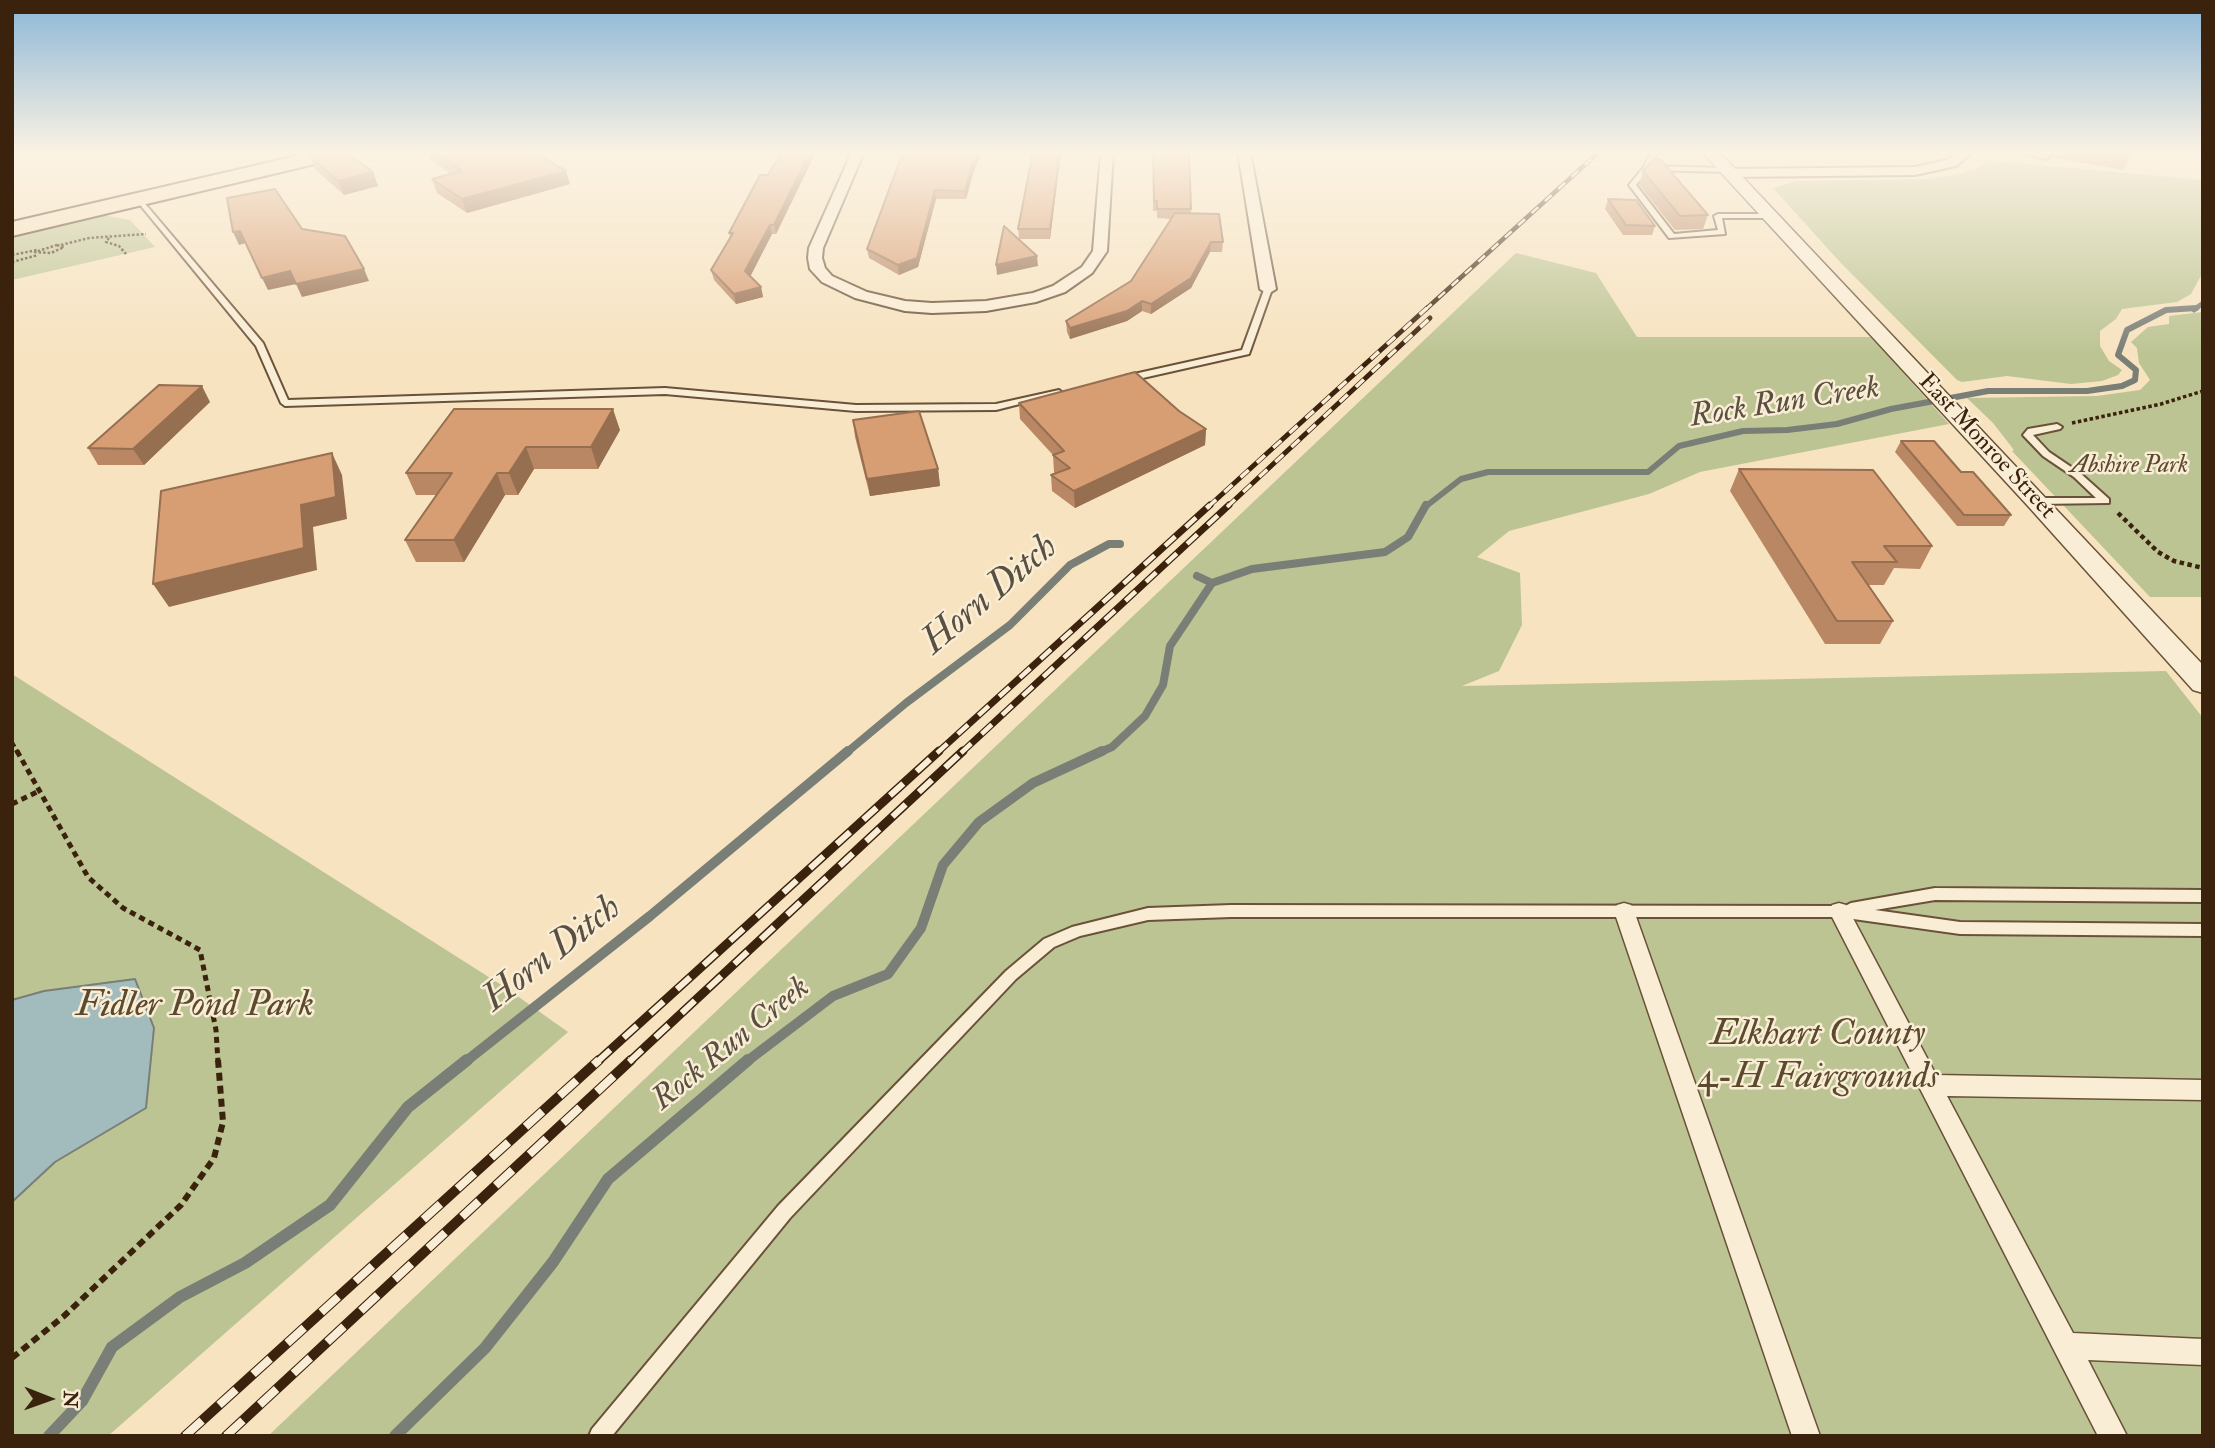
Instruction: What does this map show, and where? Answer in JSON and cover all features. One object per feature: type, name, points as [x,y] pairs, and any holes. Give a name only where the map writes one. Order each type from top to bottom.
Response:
[{"type":"highway","points":[[12,229],[53,220]]},
{"type":"street","points":[[828,220],[819,239],[815,258],[818,269],[827,279],[861,295],[905,306],[932,308],[986,306],[1023,300],[1059,289],[1075,280],[1096,260],[1102,242],[1103,220]]},
{"type":"street","points":[[1256,220],[1268,289]]},
{"type":"street","name":"East Monroe Street","points":[[1773,220],[2203,683]]},
{"type":"street","points":[[1625,911],[1805,1436]]},
{"type":"street","points":[[1839,911],[2113,1436]]},
{"type":"street","points":[[1930,1084],[2203,1090]]},
{"type":"street","points":[[2066,1346],[2203,1352]]},
{"type":"lane","points":[[155,220],[260,345],[285,403],[665,391],[856,408],[996,407],[1075,390]]},
{"type":"lane","points":[[1659,220],[1672,236],[1722,232],[1719,220]]},
{"type":"lane","points":[[1114,381],[1246,352],[1268,289]]},
{"type":"lane","points":[[2057,427],[2031,431],[2028,435],[2046,454],[2077,475],[2105,500]]},
{"type":"lane","points":[[2037,501],[2105,500]]},
{"type":"lane","points":[[1839,911],[1935,894],[2203,896]]},
{"type":"lane","points":[[599,1436],[784,1212],[1011,975],[1049,943],[1106,922],[1187,912],[1839,911],[1960,928],[2203,930]]},
{"type":"path","points":[[12,262],[83,239],[138,236],[164,230]]},
{"type":"path","points":[[110,237],[106,242],[119,246],[126,254]]},
{"type":"path","points":[[12,255],[56,252],[62,249],[61,245]]},
{"type":"path","points":[[2057,427],[2161,404],[2203,391]]},
{"type":"path","points":[[2105,500],[2158,552],[2174,561],[2203,568]]},
{"type":"path","points":[[12,743],[88,877],[122,908],[200,950],[216,1030],[223,1122],[214,1158],[181,1205],[64,1316],[12,1358]]},
{"type":"path","points":[[12,804],[39,791]]},
{"type":"green space","points":[[83,220],[128,220],[155,247],[12,280],[12,236]]},
{"type":"green space","points":[[1802,220],[2203,220],[2203,272],[2191,294],[2177,302],[2122,309],[2116,319],[2100,331],[2100,346],[2109,361],[2122,370],[2118,375],[2102,381],[2071,384],[2007,376],[1962,382],[1957,380]]},
{"type":"green space","name":"Elkhart County 4-H Fairgrounds","points":[[1516,253],[1596,273],[1637,337],[1871,337],[1949,424],[1700,472],[1649,494],[1509,531],[1477,557],[1520,573],[1522,625],[1499,671],[1462,686],[2166,671],[2203,718],[2203,1436],[268,1436]]},
{"type":"green space","name":"Abshire Park","points":[[2203,312],[2203,597],[2150,597],[2012,451],[2014,450],[1993,423],[1967,398],[2097,396],[2140,390],[2150,380],[2139,363],[2137,348],[2131,342],[2148,327],[2169,324],[2169,316]]},
{"type":"green space","name":"Fidler Pond Park","points":[[12,674],[506,988],[568,1032],[108,1436],[12,1436]]},
{"type":"water","points":[[135,979],[154,1028],[146,1108],[55,1162],[12,1202],[12,1000],[44,991]]},
{"type":"building","points":[[231,220],[296,220],[302,229],[345,236],[364,269],[296,284],[290,271],[262,278],[240,231],[233,232]]},
{"type":"building","points":[[736,220],[777,220],[774,225],[770,225],[745,271],[761,287],[734,294],[711,270],[733,233],[729,233]]},
{"type":"building","points":[[878,220],[927,220],[917,258],[898,265],[867,249]]},
{"type":"building","points":[[1020,220],[1051,220],[1050,229],[1018,229]]},
{"type":"building","points":[[1171,220],[1220,220],[1223,242],[1211,242],[1191,278],[1151,304],[1142,301],[1127,311],[1070,328],[1066,321],[1131,281]]},
{"type":"building","points":[[1622,220],[1650,220],[1655,226],[1626,225]]},
{"type":"building","points":[[1004,226],[1037,256],[996,265]]},
{"type":"building","points":[[1135,372],[1179,411],[1206,429],[1074,491],[1051,475],[1070,468],[1053,455],[1064,451],[1019,403]]},
{"type":"building","points":[[159,385],[202,386],[133,449],[88,448]]},
{"type":"building","points":[[454,409],[613,409],[591,447],[526,447],[509,473],[497,473],[454,540],[405,540],[452,473],[406,473]]},
{"type":"building","points":[[919,411],[938,469],[867,479],[853,420]]},
{"type":"building","points":[[1901,441],[1934,441],[1961,472],[1973,472],[2011,515],[1964,515]]},
{"type":"building","points":[[332,453],[336,497],[301,505],[304,548],[153,584],[161,491]]},
{"type":"building","points":[[1739,469],[1873,470],[1932,546],[1884,546],[1897,562],[1852,562],[1893,621],[1837,621]]},
{"type":"waterway","name":"Rock Run Creek","points":[[2194,310],[2203,303]]},
{"type":"waterway","name":"Rock Run Creek","points":[[1425,507],[1461,479],[1488,472],[1648,472],[1679,446],[1743,431],[1787,430],[1837,424],[1891,409],[1988,391],[2087,391],[2122,386],[2135,380],[2136,370],[2118,355],[2127,330],[2166,310],[2196,308]]},
{"type":"waterway","name":"Rock Run Creek","points":[[1212,583],[1252,569],[1385,552],[1408,537],[1426,505]]},
{"type":"waterway","name":"Horn Ditch","points":[[846,753],[906,703],[1010,625],[1070,565],[1109,544],[1120,544]]},
{"type":"waterway","points":[[1197,576],[1212,583]]},
{"type":"waterway","name":"Rock Run Creek","points":[[1098,753],[1112,747],[1145,716],[1163,685],[1170,646],[1212,583]]},
{"type":"waterway","name":"Horn Ditch","points":[[465,1062],[650,916],[848,751]]},
{"type":"waterway","name":"Rock Run Creek","points":[[746,1062],[833,996],[888,974],[921,928],[943,865],[979,822],[1033,783],[1102,751]]},
{"type":"waterway","name":"Horn Ditch","points":[[49,1436],[82,1401],[112,1347],[180,1297],[245,1263],[330,1205],[408,1107],[467,1060]]},
{"type":"waterway","name":"Rock Run Creek","points":[[395,1436],[485,1348],[553,1262],[608,1179],[748,1060]]},
{"type":"railway","points":[[1425,310],[1525,220]]},
{"type":"railway","points":[[1208,507],[1427,308]]},
{"type":"railway","points":[[1227,507],[1430,318]]},
{"type":"railway","points":[[937,753],[1210,505]]},
{"type":"railway","points":[[961,753],[1229,505]]},
{"type":"railway","points":[[597,1062],[939,751]]},
{"type":"railway","points":[[629,1062],[963,751]]},
{"type":"railway","points":[[185,1436],[599,1060]]},
{"type":"railway","points":[[226,1436],[631,1060]]}]
